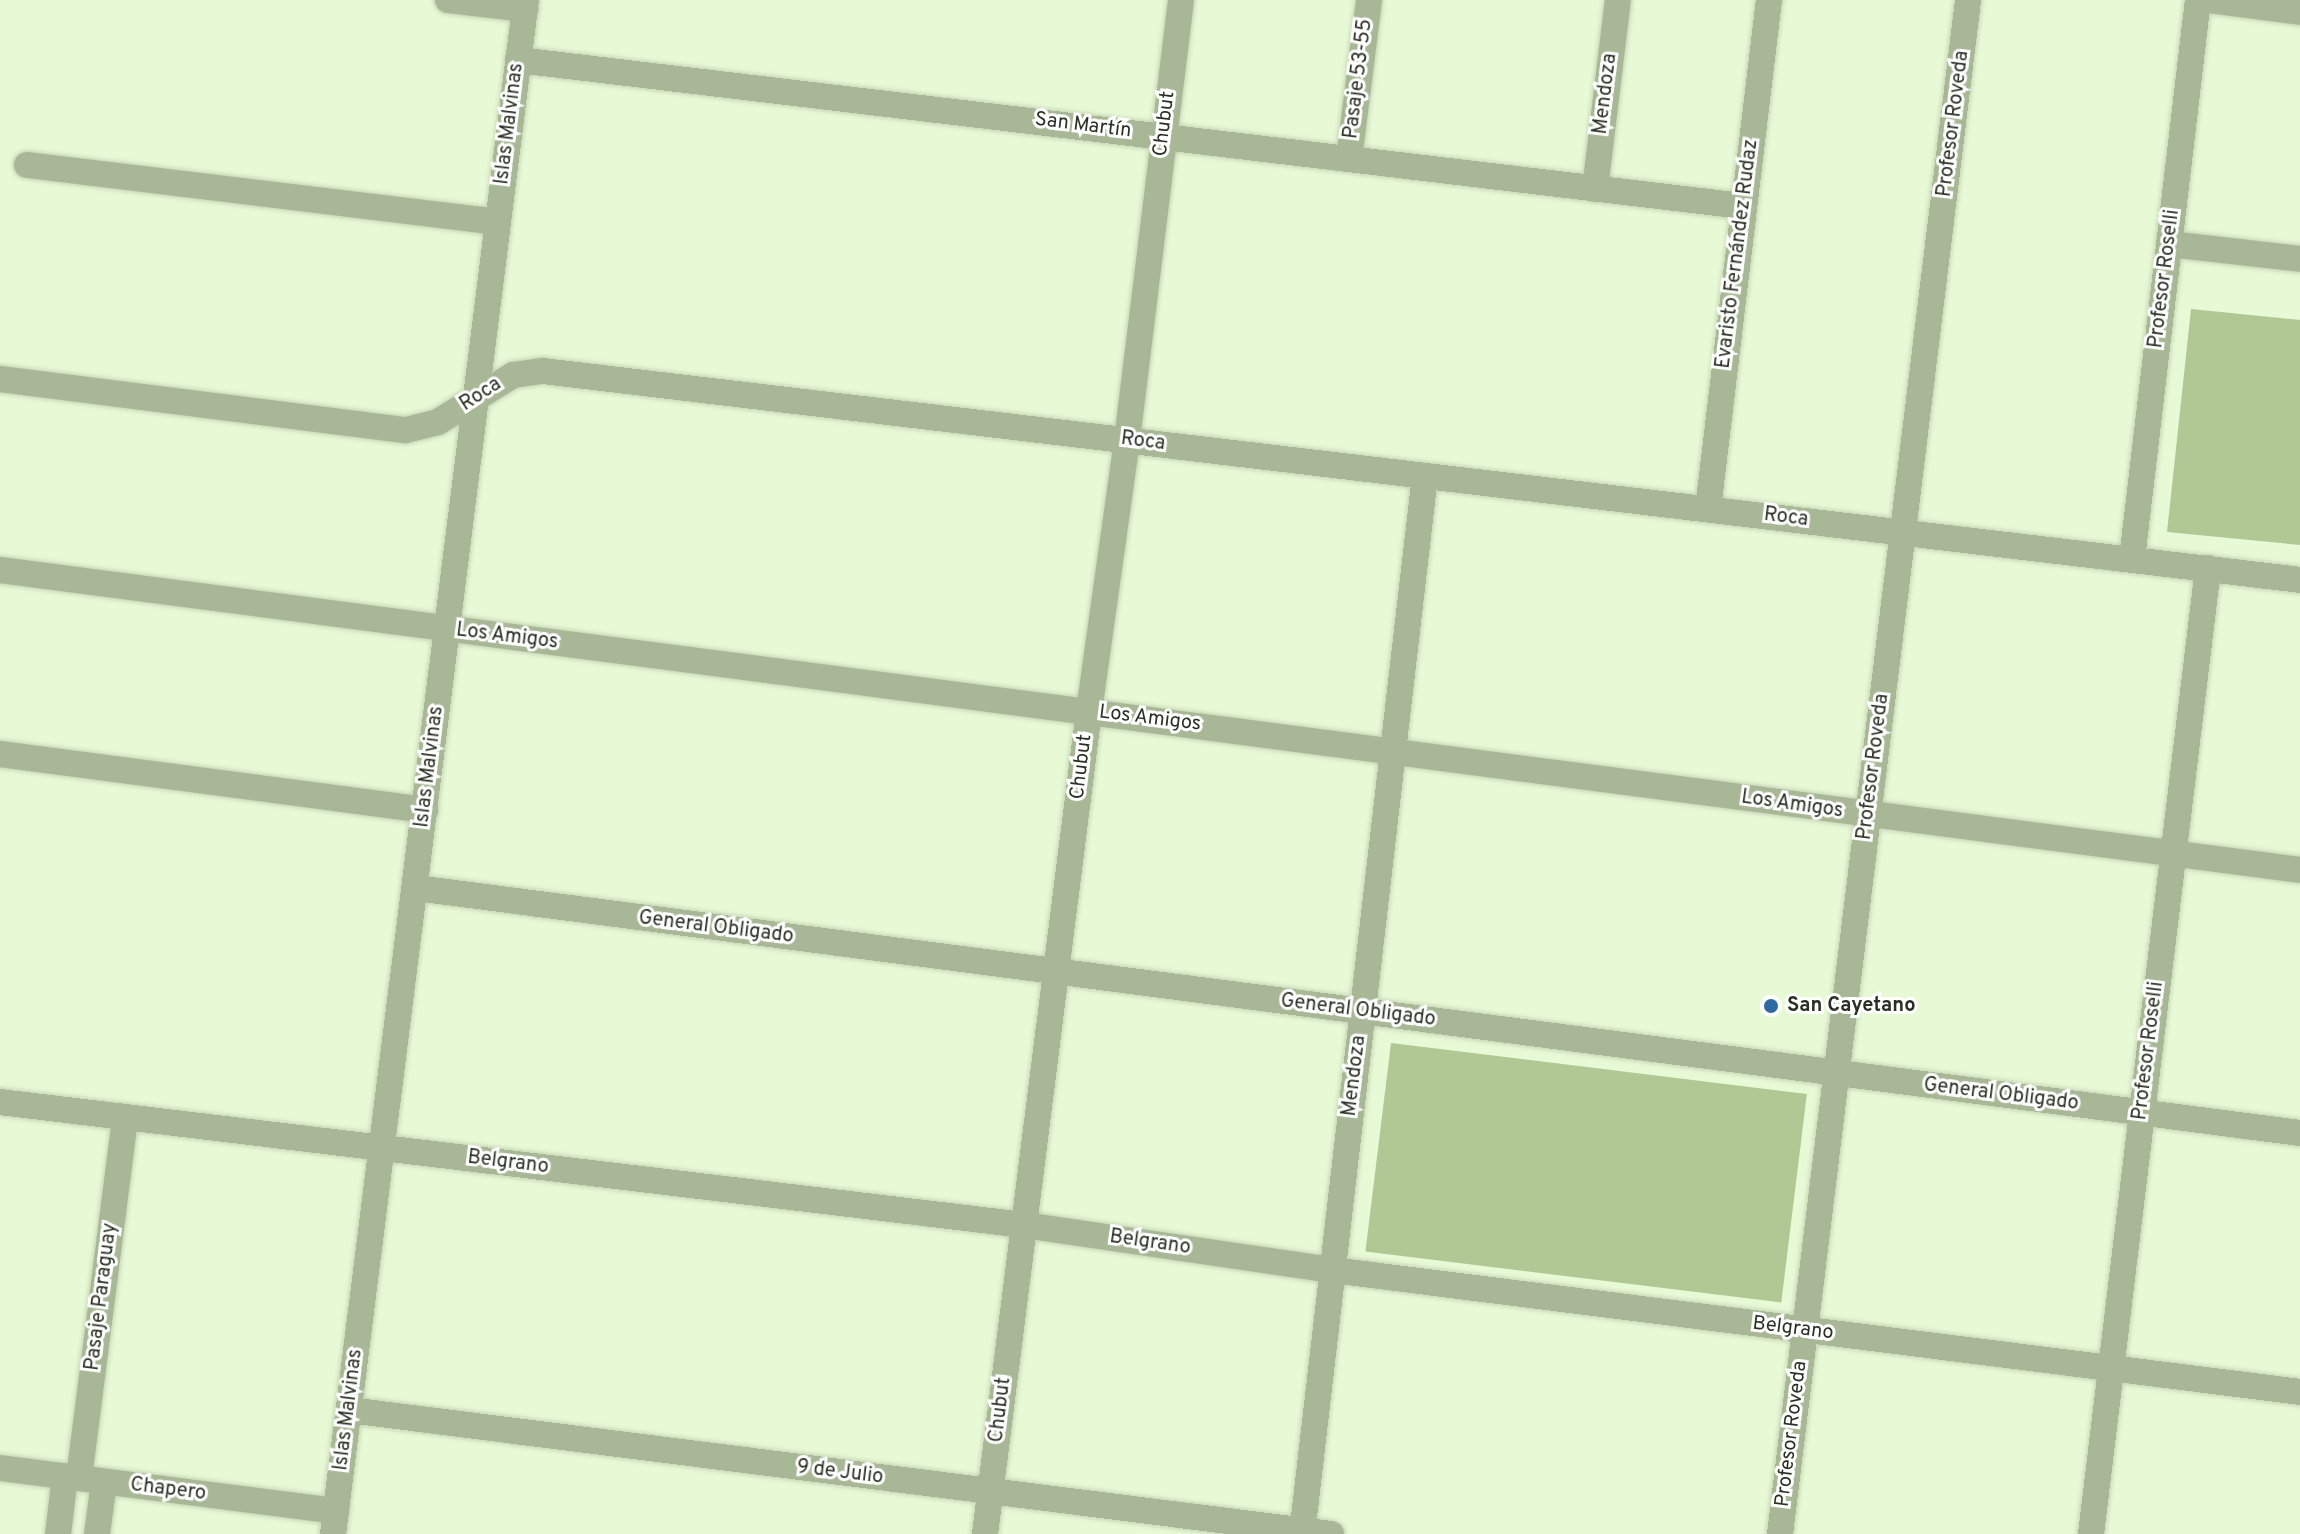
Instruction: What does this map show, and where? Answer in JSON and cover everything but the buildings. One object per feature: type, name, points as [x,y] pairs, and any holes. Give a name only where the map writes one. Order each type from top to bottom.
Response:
[{"type":"street","points":[[448,0],[526,5]]},
{"type":"street","name":"Chubut","points":[[985,1534],[1181,0]]},
{"type":"street","name":"Pasaje 53-55","points":[[1349,159],[1369,0]]},
{"type":"street","name":"Mendoza","points":[[1595,189],[1618,0]]},
{"type":"street","name":"Evaristo Fernández Rudaz","points":[[1708,509],[1769,0]]},
{"type":"street","name":"Profesor Roveda","points":[[1780,1534],[1968,0]]},
{"type":"street","name":"Profesor Roselli","points":[[2132,559],[2198,0]]},
{"type":"street","points":[[2209,0],[2300,12]]},
{"type":"street","name":"Islas Malvinas","points":[[335,1523],[526,5]]},
{"type":"street","name":"San Martín","points":[[518,60],[1742,206]]},
{"type":"street","points":[[27,165],[498,222]]},
{"type":"street","points":[[2169,244],[2300,259]]},
{"type":"street","name":"Roca","points":[[0,379],[406,430],[438,422],[513,375],[543,371],[2300,580]]},
{"type":"street","name":"Mendoza","points":[[1302,1532],[1425,476]]},
{"type":"street","name":"Profesor Roselli","points":[[2091,1534],[2208,568]]},
{"type":"street","name":"Los Amigos","points":[[0,570],[2300,870]]},
{"type":"street","points":[[0,754],[425,810]]},
{"type":"street","name":"General Obligado","points":[[416,888],[2300,1133]]},
{"type":"street","name":"Belgrano","points":[[0,1102],[1024,1225],[1332,1270],[2300,1392]]},
{"type":"street","name":"Pasaje Paraguay","points":[[58,1534],[82,1479],[125,1117]]},
{"type":"street","name":"9 de Julio","points":[[349,1410],[1331,1534]]},
{"type":"street","name":"Chapero","points":[[0,1468],[82,1479],[335,1523]]},
{"type":"street","name":"Pasaje Paraguay","points":[[82,1479],[97,1534]]},
{"type":"green space","points":[[2191,309],[2300,320],[2300,545],[2167,532]]},
{"type":"green space","points":[[1391,1043],[1807,1094],[1781,1302],[1365,1251]]},
{"type":"place","name":"San Cayetano","points":[[1771,1006]]}]
